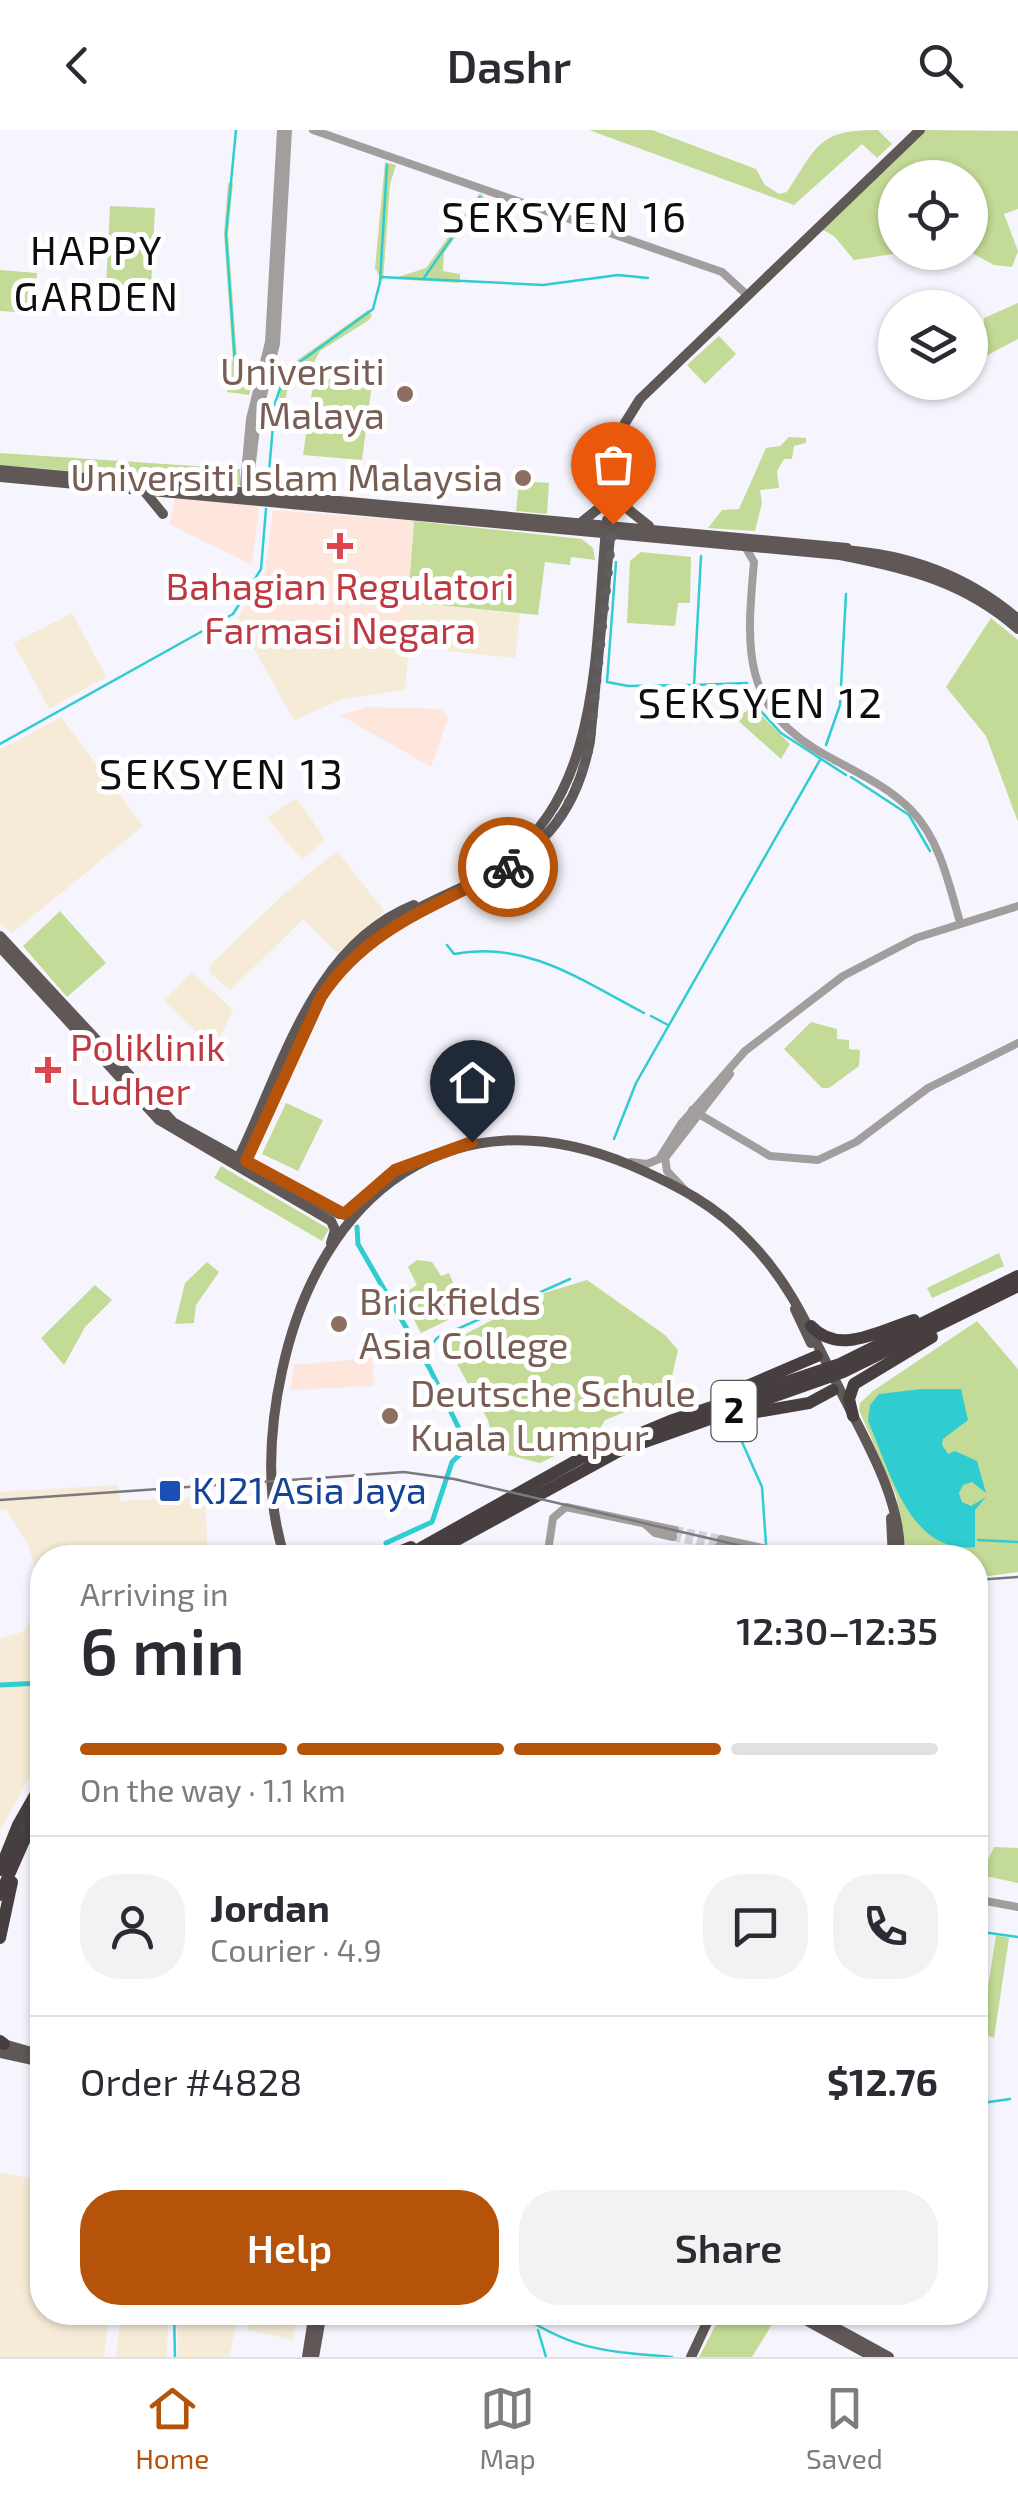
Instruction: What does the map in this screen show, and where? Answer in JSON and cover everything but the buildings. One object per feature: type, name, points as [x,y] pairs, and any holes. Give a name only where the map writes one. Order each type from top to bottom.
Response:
[{"type":"highway","name":"2","points":[[444,1545],[562,1479],[700,1416],[843,1372],[1018,1276]]},
{"type":"highway","name":"2","points":[[950,1315],[1018,1286]]},
{"type":"highway","points":[[812,1326],[825,1341],[839,1342],[950,1315]]},
{"type":"highway","points":[[854,1416],[849,1400],[854,1384],[940,1332],[950,1315]]},
{"type":"highway","points":[[700,1416],[706,1404],[821,1359]]},
{"type":"highway","points":[[700,1416],[809,1404],[834,1387]]},
{"type":"highway","points":[[0,1850],[23,1805],[30,1802]]},
{"type":"highway","points":[[0,1870],[30,1814]]},
{"type":"highway","points":[[0,1895],[30,1818]]},
{"type":"highway","points":[[0,1938],[16,1850]]},
{"type":"main road","points":[[609,530],[609,500],[623,412],[912,130]]},
{"type":"main road","points":[[242,1161],[321,997],[362,948],[405,916],[505,869],[551,830],[582,776],[609,530],[628,415],[744,292],[920,130]]},
{"type":"main road","points":[[0,473],[578,534],[609,530],[649,532],[856,555],[942,571],[979,590],[1018,619]]},
{"type":"main road","points":[[0,473],[141,490],[264,494],[856,555],[947,582],[994,608],[1018,628]]},
{"type":"main road","points":[[251,476],[253,486],[264,494]]},
{"type":"main road","points":[[616,485],[629,510],[649,532]]},
{"type":"main road","points":[[141,490],[152,496],[163,514]]},
{"type":"main road","points":[[582,522],[609,500]]},
{"type":"main road","points":[[429,516],[582,522],[632,539]]},
{"type":"main road","points":[[606,560],[632,539],[649,532],[764,552],[856,555]]},
{"type":"main road","points":[[578,534],[597,544],[606,560]]},
{"type":"main road","points":[[0,936],[173,1122],[344,1214],[395,1170],[454,1147],[508,1138],[569,1144],[685,1190],[750,1242],[812,1326],[821,1359]]},
{"type":"main road","points":[[0,947],[158,1120],[279,1189]]},
{"type":"main road","points":[[242,1161],[247,1142],[266,1108]]},
{"type":"main road","points":[[223,1149],[247,1142]]},
{"type":"main road","points":[[205,1150],[242,1161],[334,1226],[334,1236],[312,1280],[286,1352],[274,1437],[287,1545]]},
{"type":"main road","points":[[312,1280],[362,1210],[412,1165]]},
{"type":"main road","points":[[792,1298],[869,1454]]},
{"type":"main road","points":[[834,1387],[854,1416],[890,1502],[893,1545]]},
{"type":"main road","points":[[1,2045],[30,2054]]},
{"type":"main road","points":[[310,2357],[316,2325]]},
{"type":"main road","points":[[688,2357],[703,2325]]},
{"type":"main road","points":[[815,2325],[873,2357]]},
{"type":"main road","points":[[831,2325],[889,2357]]},
{"type":"street","points":[[246,496],[257,419],[276,344],[285,130]]},
{"type":"street","points":[[246,496],[250,419],[270,342],[285,130]]},
{"type":"street","points":[[313,130],[722,272],[744,292]]},
{"type":"street","points":[[747,550],[754,562],[749,645],[758,690],[784,728],[877,783],[910,809],[933,842],[960,922]]},
{"type":"street","points":[[754,562],[764,552]]},
{"type":"street","points":[[620,1161],[654,1162],[765,1035],[843,976],[907,942],[1018,906]]},
{"type":"street","points":[[695,1111],[770,1156],[818,1160],[856,1142],[928,1088],[1018,1042]]},
{"type":"street","points":[[685,1190],[667,1171],[665,1158],[695,1111]]},
{"type":"street","points":[[549,1545],[552,1518],[564,1508],[645,1524],[674,1533],[655,1533],[645,1524]]},
{"type":"street","points":[[988,1901],[1018,1906]]},
{"type":"shaded area","points":[[175,498],[259,506],[252,565],[169,524]]},
{"type":"shaded area","name":"Bahagian Regulatori Farmasi Negara","points":[[273,510],[414,521],[406,629],[241,613],[265,571]]},
{"type":"shaded area","points":[[408,602],[520,614],[515,658],[447,651],[449,623],[440,622],[438,649],[409,646],[405,690],[343,699],[294,720],[237,619],[241,613],[405,629]]},
{"type":"shaded area","points":[[72,613],[106,677],[49,709],[14,643]]},
{"type":"shaded area","points":[[369,707],[443,709],[448,718],[431,767],[340,715]]},
{"type":"shaded area","points":[[61,717],[143,826],[12,933],[0,923],[0,750]]},
{"type":"shaded area","points":[[296,798],[325,839],[302,860],[267,818]]},
{"type":"shaded area","points":[[337,851],[384,911],[338,954],[303,919],[230,991],[209,972],[210,965],[285,893]]},
{"type":"shaded area","points":[[192,972],[233,1010],[214,1049],[164,1001]]},
{"type":"shaded area","points":[[372,1358],[374,1386],[290,1390],[294,1365]]},
{"type":"shaded area","points":[[118,1485],[120,1501],[205,1497],[207,1545],[30,1545],[30,1552],[7,1510],[0,1509],[0,1492]]},
{"type":"shaded area","points":[[30,1621],[30,1776],[0,1830],[0,1639],[24,1631]]},
{"type":"shaded area","points":[[0,2172],[30,2178],[30,2325],[108,2325],[104,2357],[0,2357]]},
{"type":"shaded area","points":[[119,2325],[168,2325],[167,2357],[116,2357]]},
{"type":"shaded area","points":[[177,2325],[236,2325],[229,2357],[178,2357]]},
{"type":"shaded area","points":[[248,2325],[295,2325],[293,2340],[248,2330]]},
{"type":"green space","points":[[589,130],[652,130],[756,169],[765,185],[779,194],[787,192],[814,152],[831,137],[878,130],[892,144],[877,158],[862,144],[794,205]]},
{"type":"green space","points":[[922,130],[1018,131],[1018,209],[1004,214],[1018,251],[1012,267],[988,262],[988,160],[891,160]]},
{"type":"green space","points":[[385,162],[396,165],[390,184],[383,282],[375,268]]},
{"type":"green space","points":[[878,173],[878,256],[854,260],[834,236],[821,229]]},
{"type":"green space","points":[[228,183],[233,183],[228,234],[238,371],[255,373],[249,395],[227,392],[229,362],[233,361],[224,234]]},
{"type":"green space","points":[[480,193],[484,197],[444,253],[443,271],[460,274],[460,283],[392,279],[426,268]]},
{"type":"green space","points":[[110,206],[155,208],[151,289],[106,287]]},
{"type":"green space","points":[[0,270],[37,273],[34,313],[0,311]]},
{"type":"green space","points":[[1018,303],[1018,339],[988,355],[988,316]]},
{"type":"green space","points":[[368,310],[372,315],[369,320],[320,351],[312,366],[290,376],[284,407],[278,408],[282,371]]},
{"type":"green space","points":[[719,336],[736,354],[705,384],[687,365]]},
{"type":"green space","points":[[314,378],[372,383],[362,460],[303,455]]},
{"type":"green space","points":[[789,437],[806,438],[806,443],[794,446],[792,459],[784,459],[777,471],[779,488],[760,490],[762,503],[755,531],[708,528],[722,510],[739,509],[766,448],[780,446]]},
{"type":"green space","points":[[0,453],[240,469],[240,485],[0,465]]},
{"type":"green space","points":[[519,481],[549,483],[547,514],[516,511]]},
{"type":"green space","points":[[414,521],[582,539],[593,548],[595,560],[571,557],[570,565],[545,562],[538,615],[408,602]]},
{"type":"green space","points":[[641,552],[691,557],[690,603],[678,603],[675,626],[627,623],[630,561]]},
{"type":"green space","points":[[991,618],[1018,640],[1018,822],[986,736],[946,687]]},
{"type":"green space","points":[[753,707],[790,744],[781,759],[735,718]]},
{"type":"green space","points":[[60,911],[106,963],[67,997],[23,946]]},
{"type":"green space","points":[[811,1022],[837,1029],[837,1039],[849,1040],[849,1049],[860,1050],[859,1066],[829,1088],[822,1088],[784,1049]]},
{"type":"green space","points":[[286,1103],[323,1120],[298,1171],[262,1154]]},
{"type":"green space","points":[[221,1166],[329,1229],[322,1241],[214,1178]]},
{"type":"green space","points":[[999,1253],[1004,1266],[932,1298],[927,1288]]},
{"type":"green space","points":[[417,1260],[432,1262],[441,1276],[449,1273],[465,1312],[421,1333],[401,1295],[417,1285],[408,1267]]},
{"type":"green space","points":[[207,1262],[219,1272],[196,1305],[194,1323],[175,1324],[185,1283]]},
{"type":"green space","points":[[587,1280],[665,1335],[678,1350],[671,1381],[676,1392],[605,1420],[595,1437],[540,1463],[484,1449],[491,1433],[488,1420],[446,1344],[544,1293]]},
{"type":"green space","points":[[95,1285],[112,1300],[85,1327],[64,1365],[41,1338]]},
{"type":"green space","points":[[977,1321],[1018,1369],[1018,1572],[988,1576],[988,1545],[906,1545],[896,1495],[859,1410],[860,1403]]},
{"type":"green space","points":[[994,1847],[1018,1848],[1018,1883],[988,1877],[988,1860]]},
{"type":"green space","points":[[996,1935],[1009,1938],[994,2038],[988,2036],[988,1987]]},
{"type":"green space","points":[[715,2325],[772,2325],[752,2357],[699,2357]]},
{"type":"water","points":[[961,1389],[968,1420],[943,1439],[942,1445],[948,1454],[955,1451],[977,1461],[986,1493],[972,1482],[963,1485],[959,1493],[962,1502],[971,1506],[986,1497],[975,1510],[975,1545],[950,1545],[934,1538],[905,1505],[868,1421],[870,1405],[879,1394]]},
{"type":"waterway","points":[[236,130],[226,234],[236,377],[252,387]]},
{"type":"waterway","points":[[268,483],[275,403],[286,372],[373,309],[380,282],[387,165]]},
{"type":"waterway","points":[[424,278],[480,197]]},
{"type":"waterway","points":[[381,277],[543,285],[618,275],[648,278]]},
{"type":"waterway","points":[[0,744],[233,614],[261,569],[266,509]]},
{"type":"waterway","points":[[701,556],[694,685],[747,683],[754,701]]},
{"type":"waterway","points":[[616,562],[607,682],[628,686],[694,685]]},
{"type":"waterway","points":[[826,745],[840,705],[846,594]]},
{"type":"waterway","points":[[758,708],[781,733],[846,775]]},
{"type":"waterway","points":[[614,1139],[636,1083],[820,760]]},
{"type":"waterway","points":[[851,777],[909,815],[930,851]]},
{"type":"waterway","points":[[447,945],[454,954],[481,951],[530,958],[644,1013]]},
{"type":"waterway","points":[[651,1016],[668,1025]]},
{"type":"waterway","points":[[357,1227],[358,1244],[430,1369],[468,1447],[452,1462],[432,1522],[386,1543]]},
{"type":"waterway","points":[[422,1357],[437,1338],[570,1279]]},
{"type":"waterway","points":[[738,1433],[762,1487],[766,1544]]},
{"type":"waterway","points":[[978,1540],[1018,1542]]},
{"type":"waterway","points":[[0,1685],[30,1684]]},
{"type":"waterway","points":[[988,1933],[1018,1937]]},
{"type":"waterway","points":[[988,2102],[1010,2099]]},
{"type":"waterway","points":[[174,2325],[175,2357]]},
{"type":"waterway","points":[[537,2325],[590,2347],[672,2357]]},
{"type":"waterway","points":[[538,2330],[546,2357]]},
{"type":"tunnel","points":[[675,1530],[721,1539]]},
{"type":"tunnel","points":[[673,1537],[714,1545]]},
{"type":"tram line","points":[[0,1500],[404,1472],[454,1479],[738,1545]]},
{"type":"tram line","points":[[988,1579],[1018,1577]]},
{"type":"way so far","points":[[508,867],[551,830],[582,776],[590,741],[613,524]]},
{"type":"place","name":"Universiti Malaya","points":[[405,394]]},
{"type":"place","name":"Universiti Islam Malaysia","points":[[523,478]]},
{"type":"place","name":"Bahagian Regulatori Farmasi Negara","points":[[340,546]]},
{"type":"place","name":"Poliklinik Ludher","points":[[48,1070]]},
{"type":"place","name":"Brickfields Asia College","points":[[339,1324]]},
{"type":"place","name":"Deutsche Schule Kuala Lumpur","points":[[390,1416]]},
{"type":"place","name":"KJ21 Asia Jaya","points":[[170,1491]]},
{"type":"district","name":"SEKSYEN 16","points":[[565,217]]},
{"type":"district","name":"HAPPY GARDEN","points":[[97,274]]},
{"type":"district","name":"SEKSYEN 12","points":[[761,703]]},
{"type":"district","name":"SEKSYEN 13","points":[[222,774]]},
{"type":"route","points":[[472,1142],[395,1170],[344,1214],[246,1161],[321,997],[338,973],[362,948],[405,916],[508,867]]}]
